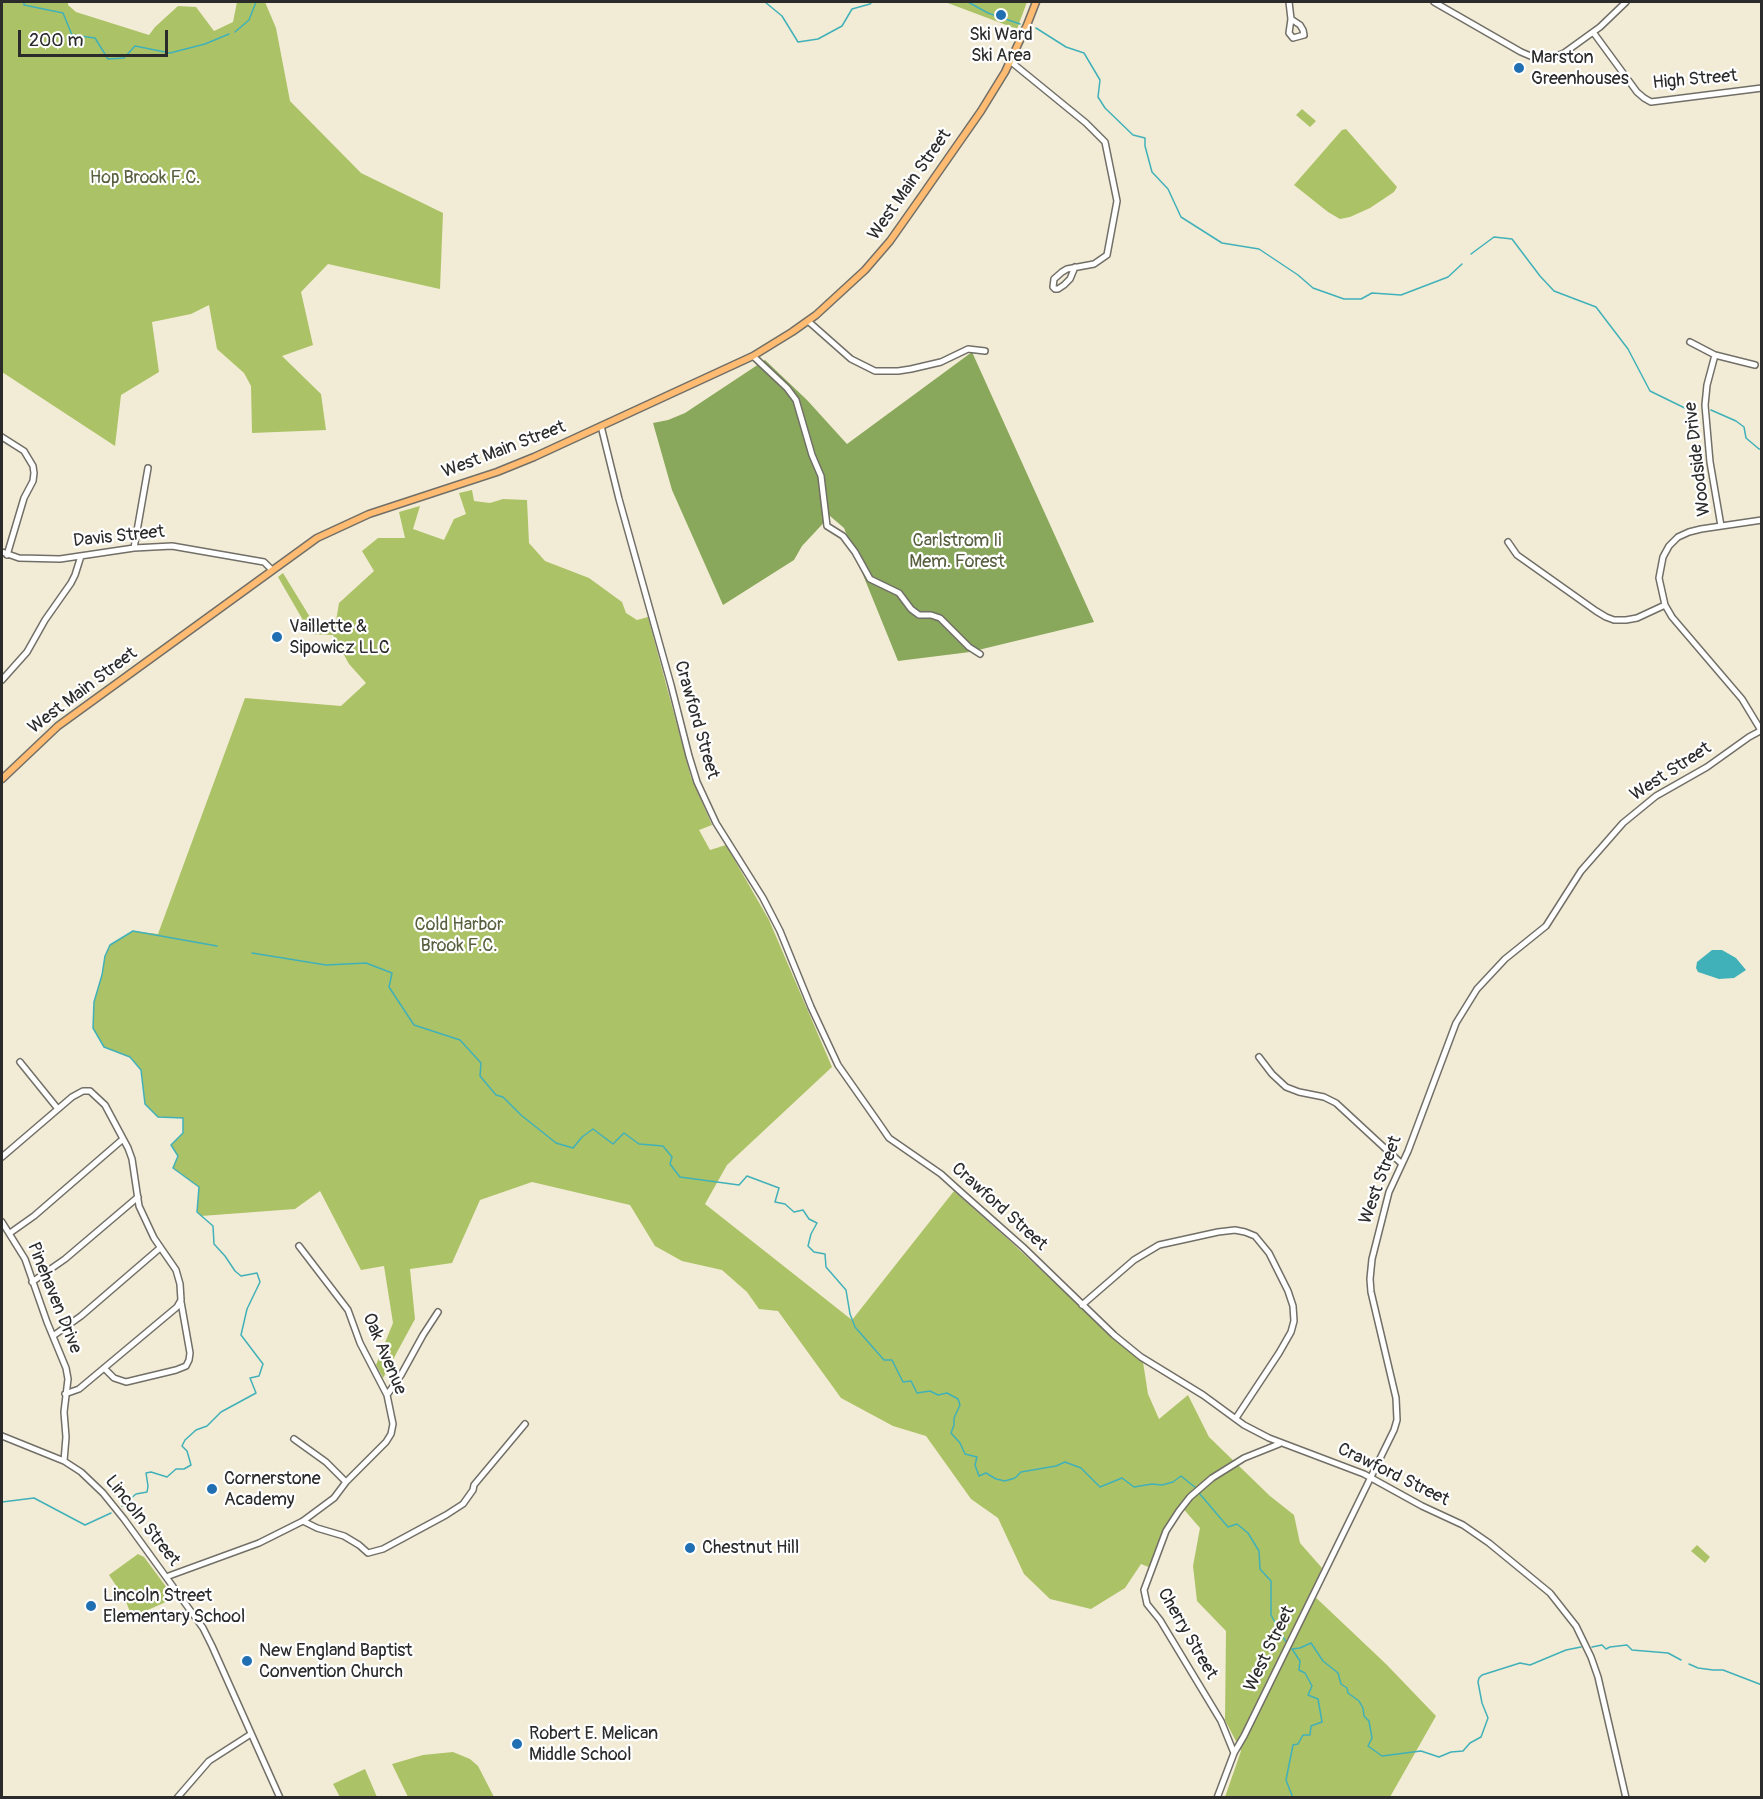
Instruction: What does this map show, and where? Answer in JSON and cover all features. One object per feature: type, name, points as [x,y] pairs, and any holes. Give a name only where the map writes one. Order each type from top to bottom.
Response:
[{"type":"main road","name":"West Main Street","points":[[2,779],[58,726],[317,538],[391,506],[497,472],[753,356],[808,321],[853,282],[881,252],[981,111],[1010,61],[1036,2]]},
{"type":"street","points":[[1289,2],[1291,19]]},
{"type":"street","points":[[1434,2],[1521,52],[1540,60],[1550,59],[1564,53],[1593,32],[1626,2]]},
{"type":"street","name":"High Street","points":[[1593,32],[1637,92],[1651,102],[1761,88]]},
{"type":"street","points":[[1010,61],[1086,123],[1105,142],[1117,201],[1107,255],[1094,264],[1075,267],[1066,269],[1054,279],[1055,289],[1070,279],[1075,267]]},
{"type":"street","points":[[808,321],[851,359],[875,371],[897,371],[941,362],[968,349],[985,351]]},
{"type":"street","points":[[1690,342],[1715,355],[1755,365]]},
{"type":"street","name":"Woodside Drive","points":[[1715,355],[1707,385],[1705,405],[1710,462],[1721,526]]},
{"type":"street","points":[[753,356],[787,388],[796,400],[812,455],[821,476],[827,526],[843,536],[870,579],[899,593],[911,609],[920,615],[940,618],[980,654]]},
{"type":"street","name":"Crawford Street","points":[[601,426],[619,500],[695,776],[716,823],[763,898],[780,931],[811,1007],[838,1065],[854,1090],[890,1138],[951,1183],[1023,1247],[1134,1352],[1248,1427],[1281,1443],[1335,1462],[1371,1478],[1473,1532],[1556,1599],[1580,1631],[1594,1664],[1626,1797]]},
{"type":"street","points":[[2,437],[24,451],[33,466],[34,473],[33,481],[24,498],[4,554]]},
{"type":"street","points":[[134,548],[148,468]]},
{"type":"street","points":[[1761,520],[1689,532],[1678,537],[1663,556],[1659,571],[1665,605],[1676,623],[1742,699],[1761,731]]},
{"type":"street","points":[[1508,542],[1517,555],[1606,617],[1614,620],[1628,620],[1665,605]]},
{"type":"street","name":"Davis Street","points":[[4,554],[33,559],[81,556],[154,546],[188,548],[264,562],[272,570]]},
{"type":"street","points":[[2,680],[27,652],[70,584],[81,556]]},
{"type":"street","name":"West Street","points":[[1217,1797],[1234,1753],[1394,1430],[1397,1414],[1395,1393],[1371,1292],[1374,1246],[1389,1192],[1463,1010],[1477,989],[1505,958],[1546,926],[1581,871],[1623,823],[1656,796],[1707,767],[1761,731]]},
{"type":"street","points":[[1259,1057],[1286,1087],[1298,1092],[1324,1096],[1336,1103],[1402,1164]]},
{"type":"street","points":[[20,1062],[58,1108]]},
{"type":"street","points":[[2,1157],[58,1108],[79,1092],[86,1090],[105,1105],[123,1139],[132,1159],[138,1197],[145,1221],[176,1270],[190,1353],[186,1366],[126,1382],[114,1378],[104,1368]]},
{"type":"street","points":[[10,1233],[34,1216],[123,1139]]},
{"type":"street","points":[[32,1282],[65,1259],[138,1197]]},
{"type":"street","name":"Pinehaven Drive","points":[[2,1222],[25,1259],[66,1368],[68,1379],[65,1394],[64,1461]]},
{"type":"street","points":[[1082,1305],[1134,1260],[1159,1245],[1235,1230],[1255,1236],[1269,1253],[1288,1291],[1293,1306],[1294,1320],[1291,1332],[1280,1353],[1236,1418]]},
{"type":"street","name":"Oak Avenue","points":[[166,1577],[259,1543],[303,1521],[330,1502],[389,1438],[393,1424],[387,1395],[360,1344],[348,1310],[299,1246]]},
{"type":"street","points":[[53,1336],[81,1316],[160,1248]]},
{"type":"street","points":[[65,1394],[79,1389],[177,1307],[181,1300]]},
{"type":"street","points":[[387,1395],[438,1312]]},
{"type":"street","points":[[303,1521],[344,1536],[368,1553],[383,1549],[463,1504],[474,1485],[525,1424]]},
{"type":"street","name":"Lincoln Street","points":[[2,1436],[64,1461],[81,1472],[103,1493],[202,1628],[280,1797]]},
{"type":"street","points":[[294,1439],[326,1462],[346,1482]]},
{"type":"street","name":"Cherry Street","points":[[1234,1753],[1221,1721],[1160,1620],[1147,1604],[1144,1590],[1166,1532],[1190,1497],[1212,1478],[1244,1458],[1281,1443]]},
{"type":"street","points":[[177,1797],[209,1761],[251,1734]]},
{"type":"green space","name":"Hop Brook F.C.","points":[[2,2],[68,2],[68,5],[76,12],[149,35],[178,6],[196,7],[214,31],[233,22],[237,2],[265,2],[276,28],[290,101],[361,173],[443,213],[440,289],[328,264],[301,292],[313,345],[282,356],[321,394],[326,430],[252,433],[251,386],[244,373],[217,349],[209,305],[191,314],[152,322],[159,372],[121,395],[115,446],[2,372]]},
{"type":"green space","name":"Ski Ward Ski Area","points":[[945,2],[1027,2],[1017,29]]},
{"type":"green space","points":[[1302,109],[1316,121],[1310,127],[1296,115]]},
{"type":"green space","points":[[1346,129],[1397,187],[1394,192],[1370,208],[1340,219],[1294,185],[1342,130]]},
{"type":"green space","name":"Carlstrom Ii Mem. Forest","points":[[972,352],[1094,622],[970,652],[898,661],[844,528],[830,516],[802,546],[794,560],[723,605],[672,490],[653,423],[685,413],[765,360],[807,400],[847,444]]},
{"type":"green space","name":"Cold Harbor Brook F.C.","points":[[472,490],[474,501],[490,503],[503,499],[527,500],[529,543],[545,561],[589,578],[622,602],[626,613],[637,620],[648,617],[691,777],[712,825],[699,830],[710,850],[726,845],[769,920],[832,1067],[727,1165],[705,1204],[852,1320],[954,1191],[1122,1346],[1143,1362],[1148,1394],[1159,1419],[1188,1395],[1209,1437],[1270,1496],[1294,1515],[1300,1543],[1322,1568],[1311,1593],[1386,1664],[1436,1716],[1390,1797],[1225,1797],[1241,1751],[1225,1720],[1226,1631],[1197,1601],[1193,1566],[1200,1528],[1180,1505],[1151,1568],[1141,1564],[1125,1588],[1091,1609],[1050,1599],[1024,1574],[998,1518],[971,1499],[926,1436],[893,1426],[841,1398],[778,1311],[759,1309],[747,1292],[722,1270],[682,1261],[655,1246],[630,1205],[532,1182],[480,1200],[452,1263],[410,1269],[415,1319],[383,1378],[376,1365],[393,1323],[384,1266],[361,1270],[320,1191],[295,1209],[201,1216],[197,1212],[199,1187],[173,1168],[178,1156],[171,1145],[183,1133],[183,1118],[158,1117],[145,1104],[141,1070],[130,1057],[104,1047],[93,1028],[94,1002],[105,956],[110,945],[133,931],[158,934],[245,698],[341,706],[366,683],[349,664],[333,635],[311,634],[278,577],[283,573],[316,627],[335,627],[339,603],[374,571],[362,551],[378,538],[405,538],[399,512],[420,506],[413,529],[444,540],[454,519],[466,514],[459,493]]},
{"type":"green space","points":[[1697,1545],[1710,1557],[1705,1563],[1691,1551]]},
{"type":"green space","points":[[138,1554],[144,1557],[170,1592],[168,1601],[132,1617],[125,1599],[109,1575]]},
{"type":"green space","points":[[453,1752],[470,1759],[478,1766],[494,1797],[408,1797],[392,1764],[423,1755]]},
{"type":"green space","points":[[365,1769],[377,1797],[340,1797],[333,1784]]},
{"type":"water","points":[[1712,950],[1722,950],[1736,958],[1746,970],[1734,978],[1719,979],[1698,972],[1697,962]]},
{"type":"waterway","points":[[24,2],[24,5],[63,13],[72,35],[95,38],[108,59],[124,58],[135,46],[170,53],[205,44],[229,34]]},
{"type":"waterway","points":[[235,32],[249,20],[256,2]]},
{"type":"waterway","points":[[765,2],[782,16],[798,42],[818,39],[842,26],[852,9],[872,2]]},
{"type":"waterway","points":[[968,2],[988,13],[1020,24]]},
{"type":"waterway","points":[[1036,28],[1066,47],[1084,53],[1100,80],[1098,97],[1105,108],[1133,135],[1145,138],[1152,172],[1168,189],[1181,217],[1222,243],[1259,249],[1313,288],[1344,299],[1361,299],[1372,293],[1401,295],[1448,277],[1462,264]]},
{"type":"waterway","points":[[1471,254],[1494,237],[1512,239],[1554,291],[1596,307],[1628,349],[1650,391],[1697,414]]},
{"type":"waterway","points":[[1711,410],[1744,427],[1746,438],[1762,449]]},
{"type":"waterway","points":[[122,1506],[136,1494],[147,1492],[146,1473],[151,1472],[167,1477],[176,1469],[184,1469],[191,1465],[187,1451],[182,1446],[185,1440],[196,1430],[207,1426],[221,1412],[256,1393],[250,1378],[259,1376],[263,1364],[241,1335],[247,1309],[260,1282],[257,1273],[241,1276],[235,1271],[214,1244],[213,1226],[197,1212],[199,1187],[173,1168],[178,1156],[171,1145],[183,1133],[183,1118],[158,1117],[145,1104],[141,1070],[130,1057],[104,1047],[93,1028],[94,1002],[105,956],[110,945],[133,931],[217,946]]},
{"type":"waterway","points":[[252,953],[326,965],[366,963],[392,973],[389,987],[414,1025],[460,1040],[481,1063],[480,1076],[496,1095],[503,1097],[556,1143],[573,1148],[593,1129],[613,1144],[624,1133],[639,1144],[663,1146],[672,1157],[670,1164],[680,1177],[739,1185],[747,1176],[779,1188],[775,1202],[785,1204],[794,1212],[803,1210],[809,1219],[817,1223],[808,1246],[814,1252],[825,1254],[826,1267],[846,1290],[855,1327],[884,1360],[892,1360],[903,1382],[911,1381],[917,1393],[930,1391],[938,1395],[947,1393],[958,1399],[960,1405],[951,1433],[960,1443],[965,1454],[977,1457],[975,1465],[979,1476],[986,1473],[1005,1481],[1015,1478],[1021,1472],[1056,1466],[1065,1462],[1081,1468],[1100,1487],[1122,1478],[1134,1487],[1162,1485],[1173,1482],[1181,1476],[1196,1488]]},
{"type":"waterway","points":[[1199,1493],[1228,1527],[1237,1524],[1248,1533],[1259,1551],[1260,1569],[1271,1581],[1271,1615],[1286,1642]]},
{"type":"waterway","points":[[2,1502],[34,1498],[85,1525],[111,1513]]},
{"type":"waterway","points":[[1293,1798],[1286,1780],[1293,1745],[1298,1744],[1303,1735],[1310,1735],[1311,1726],[1322,1722],[1318,1699],[1308,1695],[1312,1686],[1305,1673],[1299,1670],[1300,1661],[1292,1649],[1311,1643],[1323,1661],[1338,1673],[1341,1684],[1359,1701],[1364,1716],[1369,1721],[1372,1738],[1368,1746],[1382,1756],[1421,1751],[1439,1757],[1451,1752],[1463,1751],[1470,1743],[1481,1737],[1488,1718],[1478,1682],[1482,1675],[1520,1663],[1530,1665],[1566,1650],[1581,1647]]},
{"type":"waterway","points":[[1592,1647],[1602,1645],[1606,1649],[1627,1645],[1632,1650],[1668,1653],[1681,1660]]},
{"type":"waterway","points":[[1689,1664],[1698,1668],[1723,1670],[1762,1685]]},
{"type":"place","name":"Ski Ward Ski Area","points":[[1001,15]]},
{"type":"place","name":"Marston Greenhouses","points":[[1519,68]]},
{"type":"place","name":"Vaillette & Sipowicz LLC","points":[[277,637]]},
{"type":"place","name":"Cornerstone Academy","points":[[212,1489]]},
{"type":"place","name":"Chestnut Hill","points":[[690,1548]]},
{"type":"place","name":"Lincoln Street Elementary School","points":[[91,1606]]},
{"type":"place","name":"New England Baptist Convention Church","points":[[247,1661]]},
{"type":"place","name":"Robert E. Melican Middle School","points":[[517,1744]]}]
